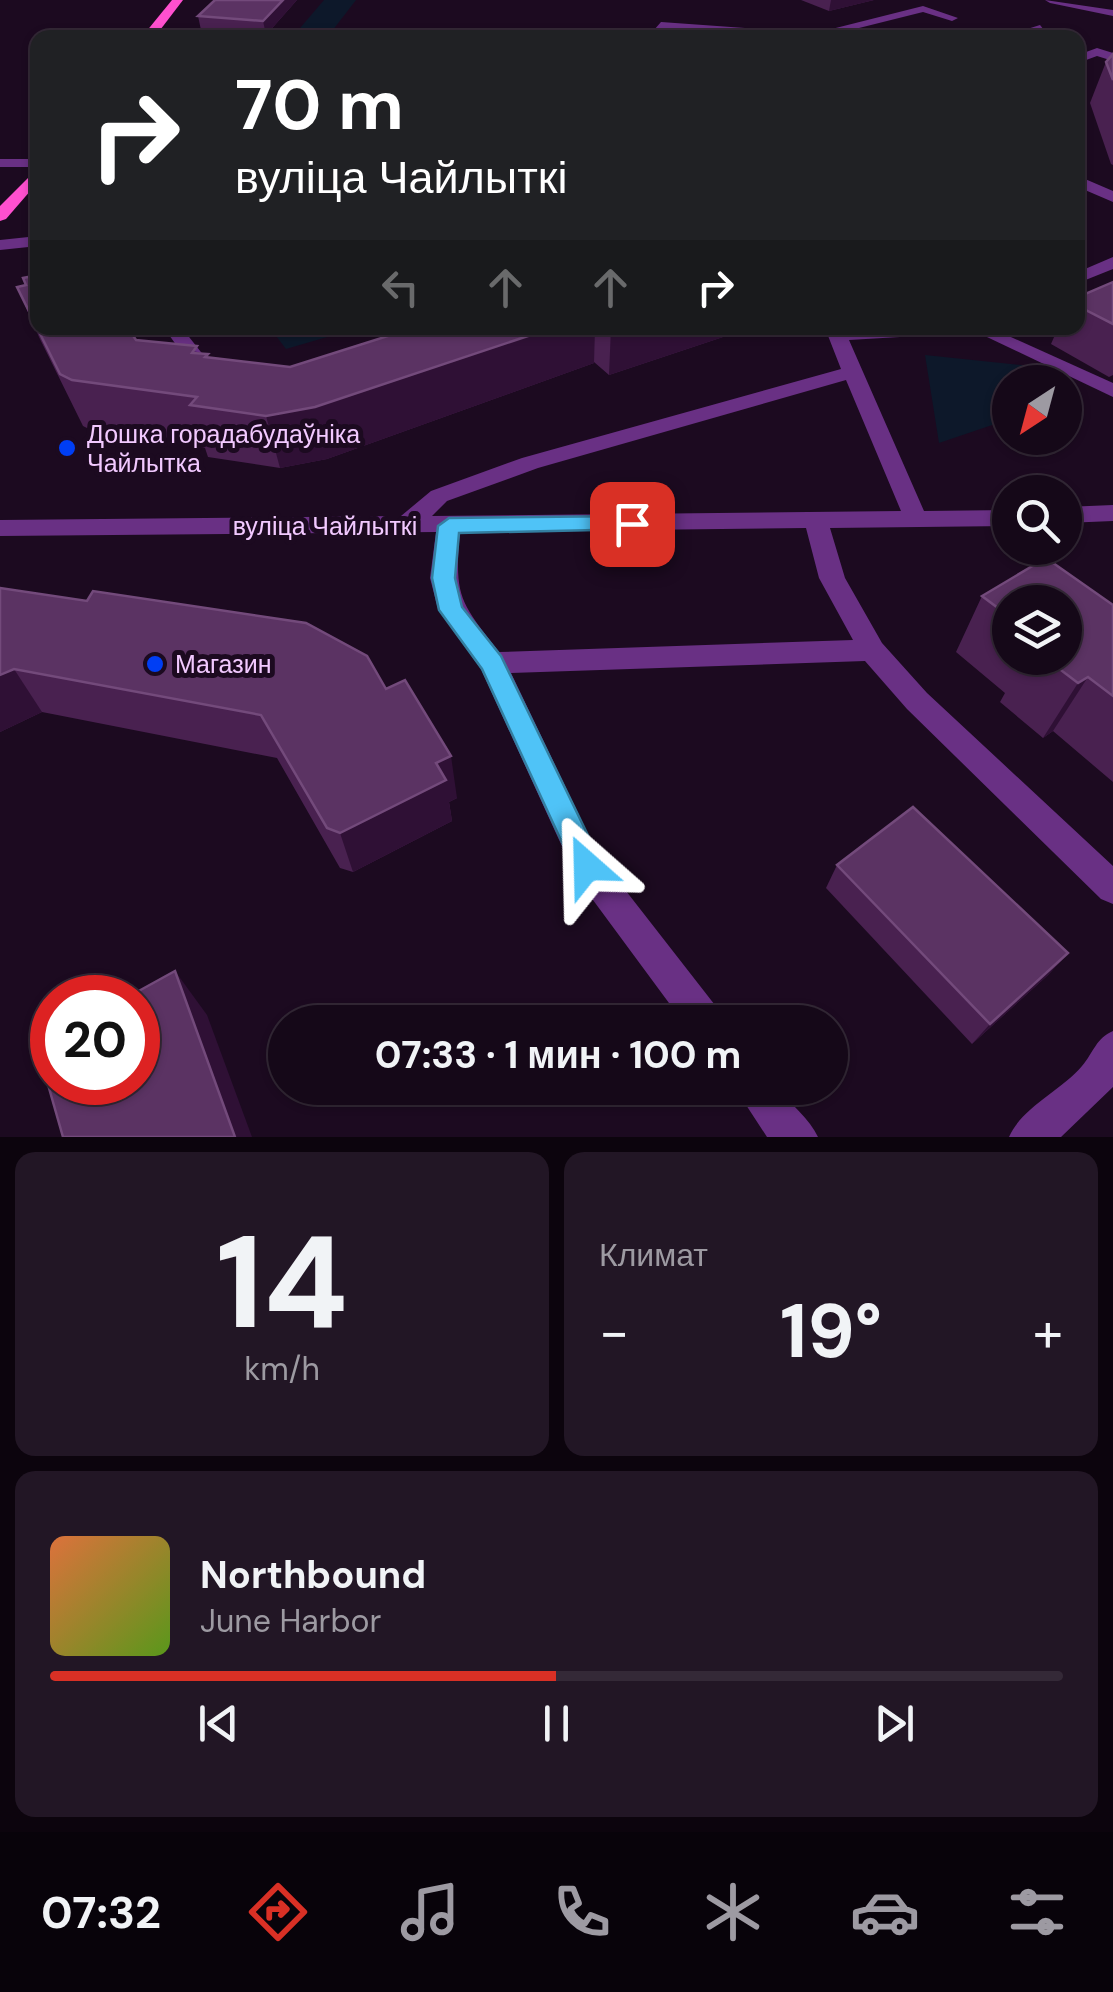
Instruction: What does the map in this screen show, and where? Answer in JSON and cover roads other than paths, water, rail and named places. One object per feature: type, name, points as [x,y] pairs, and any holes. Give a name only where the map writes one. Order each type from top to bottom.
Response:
[{"type":"main road","points":[[154,30],[178,0]]},
{"type":"main road","points":[[0,216],[30,181]]},
{"type":"street","points":[[1050,0],[1113,13]]},
{"type":"street","points":[[1066,5],[1088,0]]},
{"type":"street","points":[[835,30],[923,9],[952,18]]},
{"type":"street","points":[[658,30],[661,26],[728,30]]},
{"type":"street","points":[[1034,30],[1040,28]]},
{"type":"street","points":[[1085,56],[1097,52],[1113,57]]},
{"type":"street","points":[[0,163],[30,163]]},
{"type":"street","points":[[1085,184],[1113,197]]},
{"type":"street","points":[[0,245],[30,243]]},
{"type":"street","points":[[1085,275],[1113,262]]},
{"type":"street","points":[[178,335],[202,366],[234,371]]},
{"type":"street","points":[[838,335],[917,522]]},
{"type":"street","points":[[992,335],[1113,391]]},
{"type":"street","points":[[406,525],[439,496],[530,462],[855,371]]},
{"type":"street","points":[[1082,514],[1113,513]]},
{"type":"street","name":"вуліца Чайлыткі","points":[[0,528],[992,519]]},
{"type":"street","points":[[816,522],[832,578],[872,650],[917,701],[1113,888]]},
{"type":"street","points":[[449,526],[443,578],[451,610],[492,663],[587,866],[692,1005]]},
{"type":"street","points":[[492,663],[872,650]]},
{"type":"street","points":[[1029,1137],[1068,1106],[1108,1064],[1113,1050]]},
{"type":"street","points":[[767,1105],[787,1132],[798,1137]]},
{"type":"place","name":"Дошка горадабудаўніка Чайлытка","points":[[67,448]]},
{"type":"place","name":"Магазин","points":[[155,664]]}]
